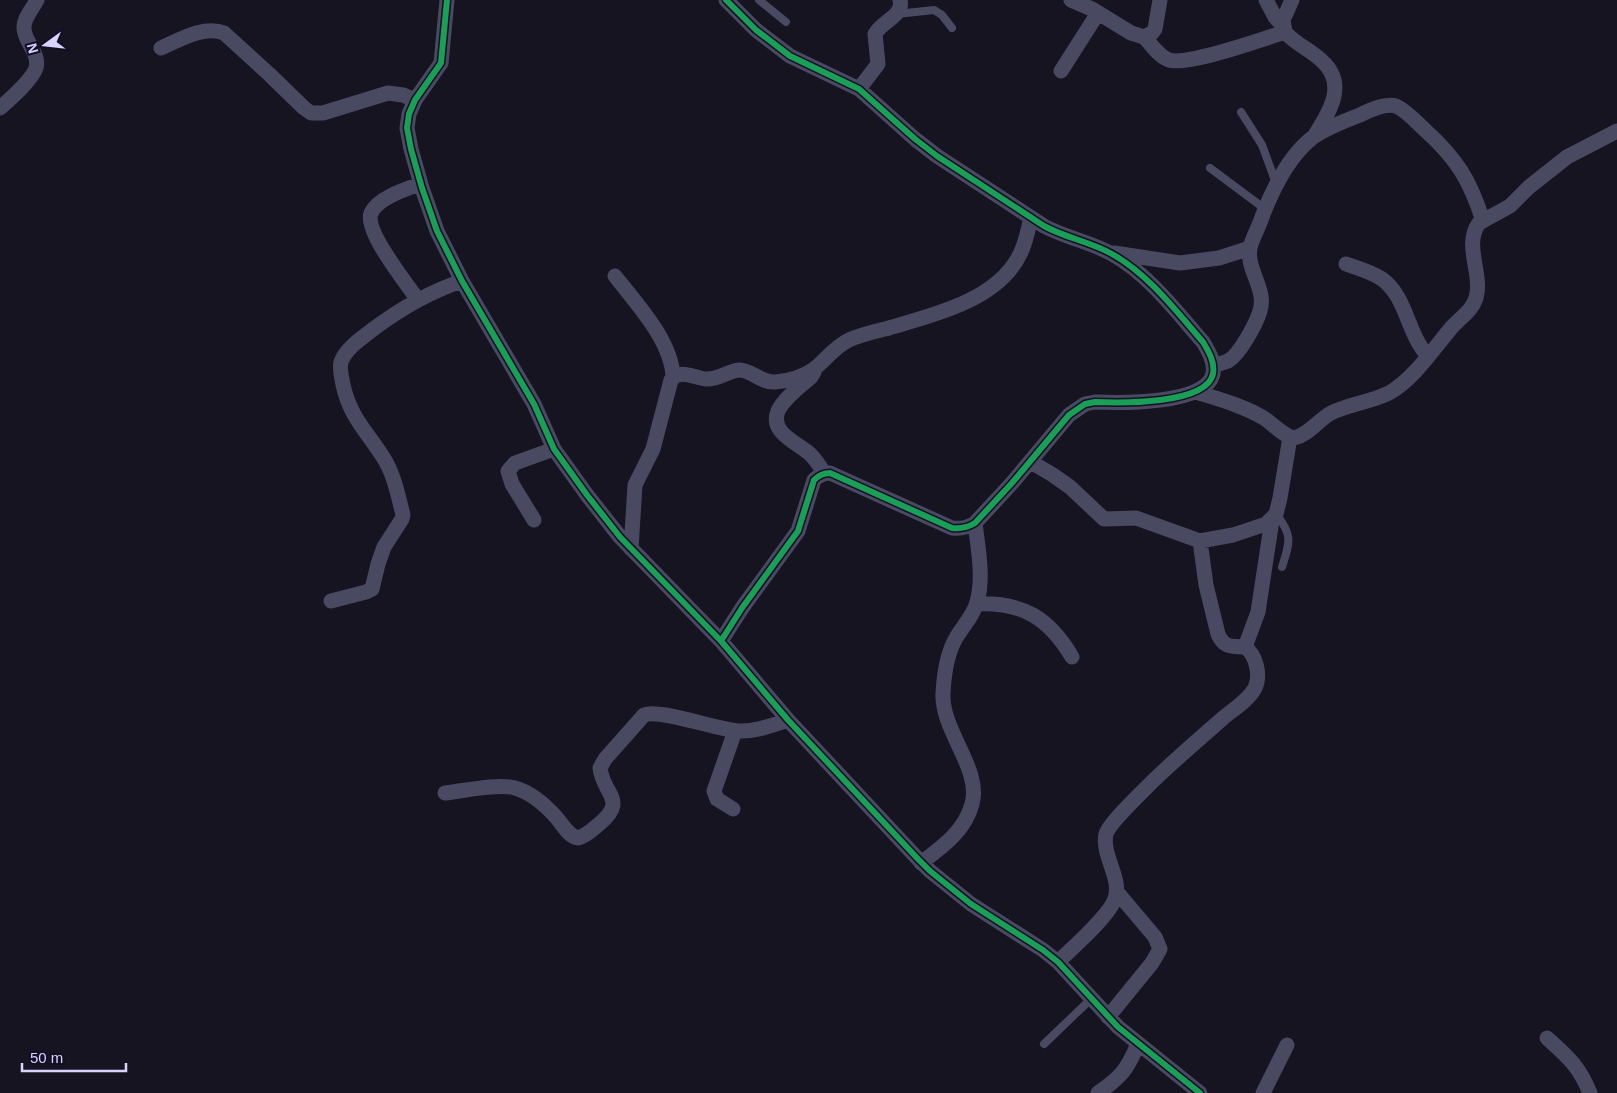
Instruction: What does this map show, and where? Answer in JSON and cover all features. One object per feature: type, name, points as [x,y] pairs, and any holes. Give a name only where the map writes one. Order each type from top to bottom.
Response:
[{"type":"street","points":[[0,108],[20,89],[36,67],[37,61],[24,28],[37,0]]},
{"type":"street","points":[[447,0],[441,63],[416,100],[409,114],[407,128],[411,149],[420,184],[436,231],[462,281],[534,404],[554,449],[587,495],[631,550],[721,641],[788,720],[921,863],[971,904],[1019,933],[1058,962],[1108,1017],[1138,1044],[1200,1093]]},
{"type":"street","points":[[721,641],[742,608],[798,531],[814,480],[824,473],[841,477],[952,528],[968,528],[975,523],[1031,462],[1069,415],[1085,404],[1095,402],[1156,402],[1196,392],[1207,384],[1213,376],[1214,366],[1210,353],[1187,324],[1145,279],[1126,262],[1110,253],[1057,234],[1031,218],[937,156],[859,89],[790,56],[756,30],[726,0]]},
{"type":"street","points":[[1071,0],[1098,13],[1131,33],[1144,36],[1152,33],[1155,29],[1160,0]]},
{"type":"street","points":[[1214,366],[1228,361],[1235,355],[1260,311],[1261,296],[1250,258],[1250,248],[1276,184],[1294,157],[1314,137],[1330,111],[1334,99],[1334,79],[1324,62],[1284,29],[1266,0]]},
{"type":"street","points":[[1284,29],[1286,11],[1292,0]]},
{"type":"street","points":[[859,89],[878,64],[875,34],[898,7]]},
{"type":"street","points":[[1060,71],[1098,13]]},
{"type":"street","points":[[1144,36],[1164,58],[1171,61],[1181,61],[1216,53],[1284,29]]},
{"type":"street","points":[[161,48],[202,32],[217,30],[224,32],[311,113],[323,113],[388,93],[403,95],[416,100]]},
{"type":"street","points":[[1314,137],[1367,112],[1386,106],[1395,106],[1412,117],[1458,164],[1472,188],[1484,220]]},
{"type":"street","points":[[1196,392],[1246,409],[1264,418],[1294,438],[1302,435],[1332,413],[1389,393],[1404,381],[1472,307],[1478,291],[1473,243],[1476,228],[1484,220],[1493,217],[1510,206],[1529,187],[1566,157],[1617,131]]},
{"type":"street","points":[[418,300],[381,247],[373,232],[370,221],[371,213],[385,199],[420,184]]},
{"type":"street","points":[[824,473],[809,454],[781,433],[777,417],[782,405],[811,377],[815,368],[830,352],[847,341],[947,309],[968,301],[985,291],[1009,270],[1021,254],[1031,218]]},
{"type":"street","points":[[1110,253],[1180,263],[1219,258],[1250,248]]},
{"type":"street","points":[[1346,264],[1376,276],[1391,288],[1402,306],[1412,333],[1428,356]]},
{"type":"street","points":[[615,276],[655,327],[670,359],[673,376],[653,449],[635,485],[631,550]]},
{"type":"street","points":[[331,601],[372,589],[384,547],[403,515],[391,473],[384,458],[350,409],[340,364],[344,355],[351,347],[381,324],[418,300],[462,281]]},
{"type":"street","points":[[673,376],[689,374],[708,379],[739,370],[759,379],[774,382],[799,376],[815,368]]},
{"type":"street","points":[[1245,646],[1258,612],[1290,437]]},
{"type":"street","points":[[534,520],[512,484],[508,471],[515,463],[554,449]]},
{"type":"street","points":[[1031,462],[1070,488],[1101,518],[1106,520],[1136,518],[1200,541],[1208,541],[1260,527],[1274,517]]},
{"type":"street","points":[[921,863],[956,834],[972,805],[974,785],[948,723],[943,694],[946,665],[955,640],[977,604],[980,589],[980,564],[975,523]]},
{"type":"street","points":[[1058,962],[1110,908],[1115,900],[1117,892],[1106,842],[1106,834],[1109,828],[1153,780],[1252,693],[1257,681],[1257,668],[1253,655],[1245,646],[1231,646],[1221,642],[1206,585],[1200,541]]},
{"type":"street","points":[[977,604],[1001,604],[1018,608],[1034,615],[1047,623],[1072,657]]},
{"type":"street","points":[[446,793],[489,788],[515,788],[527,793],[545,806],[570,835],[578,838],[584,836],[611,812],[614,803],[600,768],[605,759],[644,715],[657,714],[735,731],[753,730],[788,720]]},
{"type":"street","points":[[733,809],[717,799],[714,791],[735,731]]},
{"type":"street","points":[[1108,1017],[1152,963],[1160,949],[1155,937],[1117,892]]},
{"type":"street","points":[[1547,1038],[1569,1057],[1579,1069],[1590,1093]]},
{"type":"street","points":[[1098,1093],[1118,1079],[1125,1071],[1138,1044]]},
{"type":"street","points":[[1263,1093],[1287,1045]]},
{"type":"lane","points":[[759,0],[786,22]]},
{"type":"lane","points":[[898,7],[934,10],[942,15],[952,28]]},
{"type":"lane","points":[[1241,112],[1262,145],[1276,184]]},
{"type":"lane","points":[[1210,168],[1265,209]]},
{"type":"lane","points":[[1274,517],[1284,524],[1290,544],[1282,567]]},
{"type":"lane","points":[[1044,1044],[1091,999]]},
{"type":"cycle path","points":[[447,0],[441,63],[415,100],[409,114],[407,128],[411,149],[437,231],[462,281],[534,404],[554,449],[620,537],[721,641],[788,720],[930,871],[971,904],[1043,950],[1058,962],[1118,1027],[1200,1093]]},
{"type":"cycle path","points":[[721,641],[742,608],[798,531],[814,480],[819,476],[830,473],[952,528],[967,527],[975,523],[1012,483],[1069,415],[1085,404],[1095,402],[1141,402],[1179,397],[1195,392],[1207,384],[1213,374],[1211,357],[1203,342],[1161,294],[1125,262],[1104,250],[1044,226],[937,156],[859,89],[790,56],[756,30],[726,0]]}]
